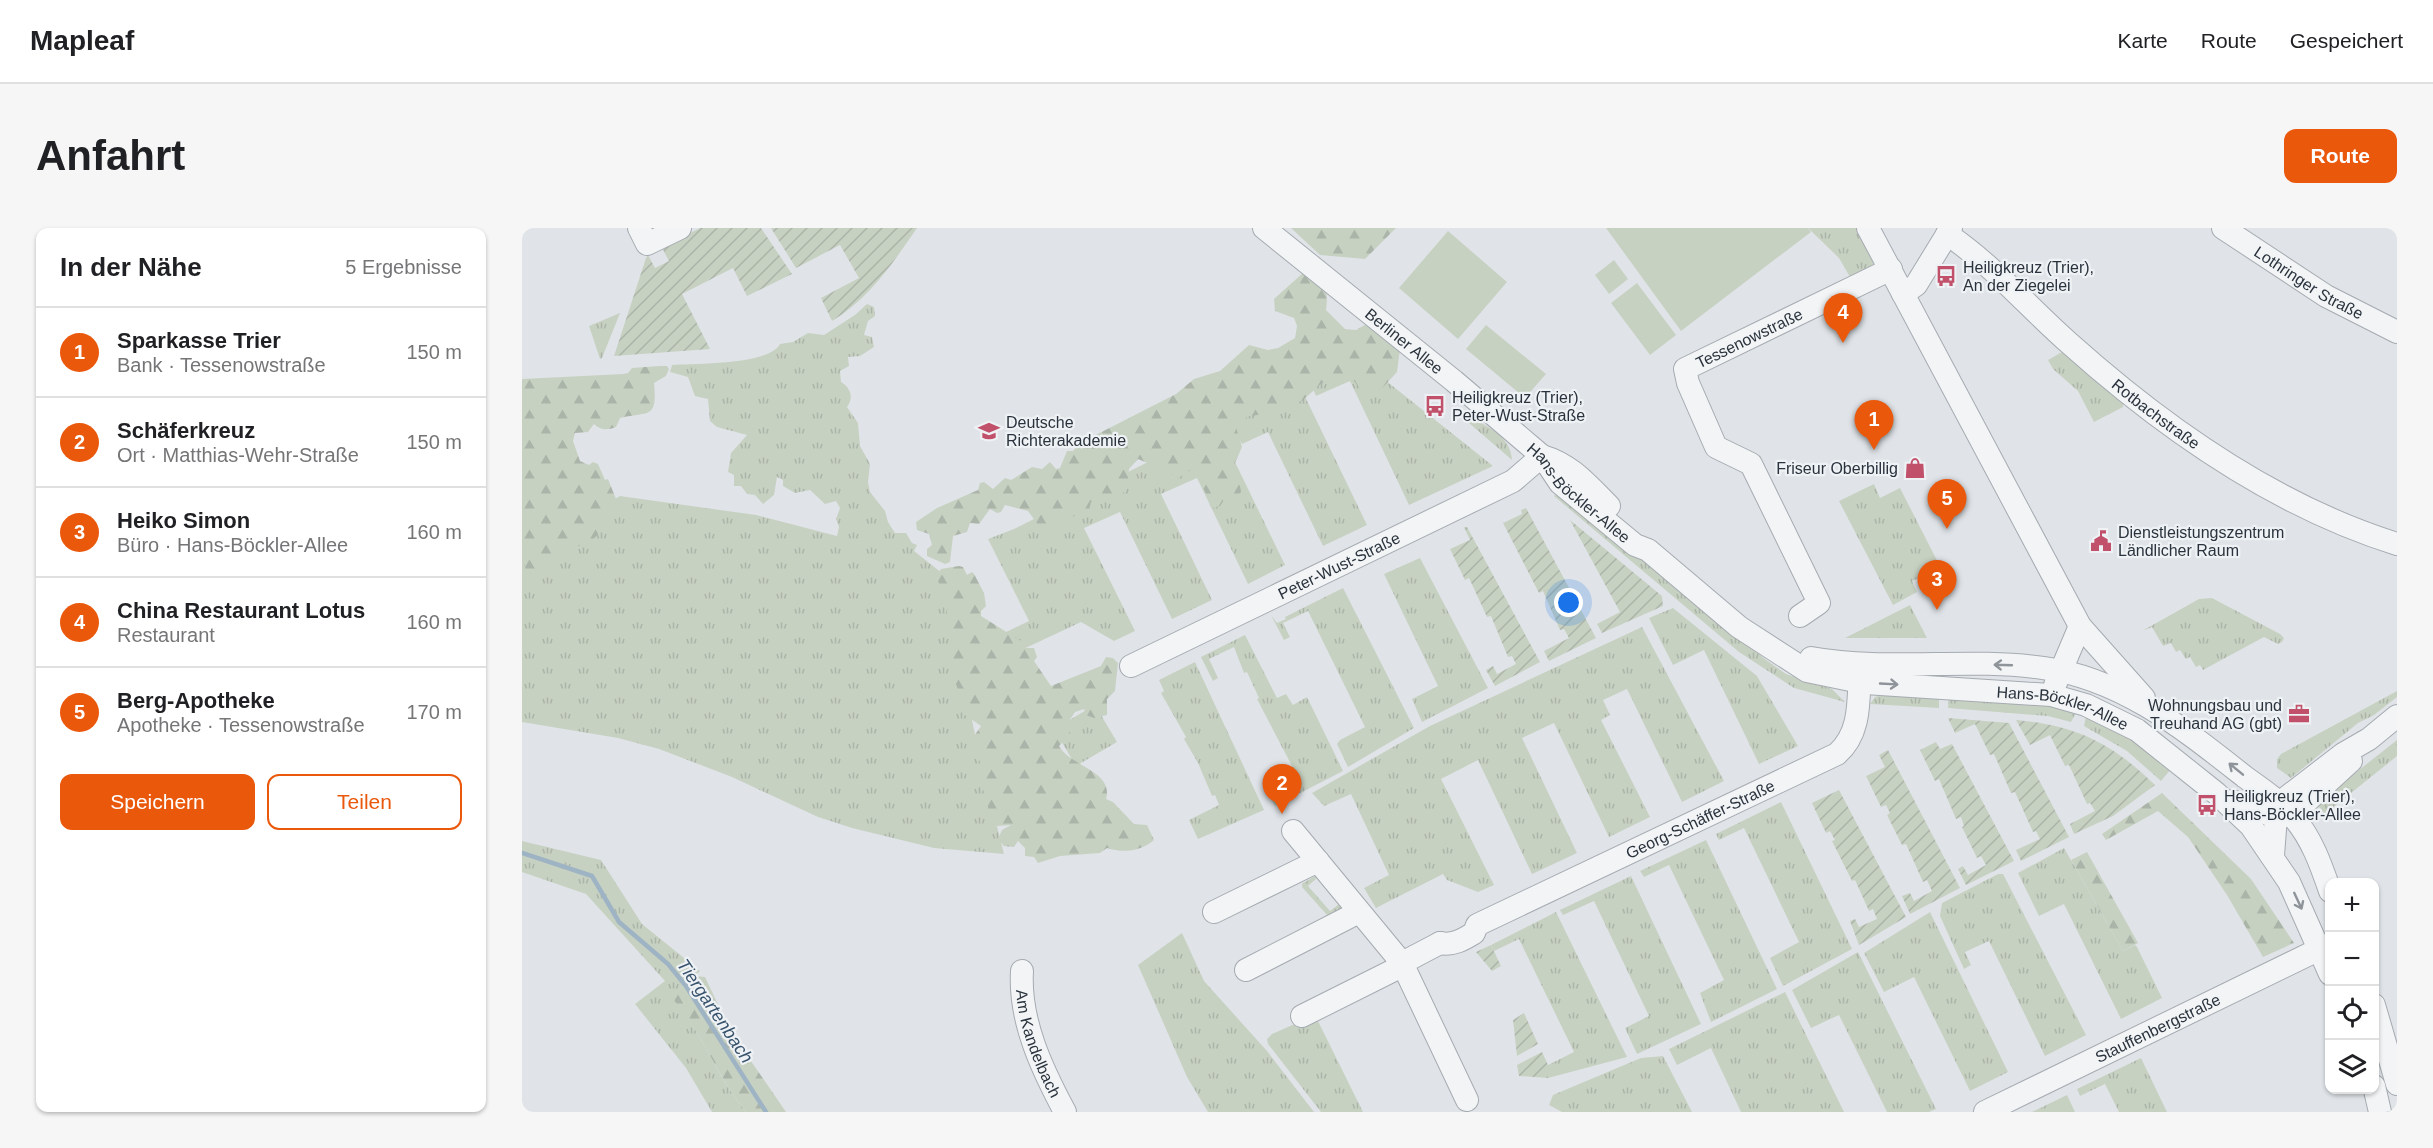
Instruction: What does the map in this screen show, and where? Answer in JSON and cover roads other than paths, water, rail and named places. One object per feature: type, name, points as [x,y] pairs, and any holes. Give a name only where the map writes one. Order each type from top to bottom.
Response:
[{"type":"street","points":[[639,228],[647,244],[680,228]]},
{"type":"street","name":"Berliner Allee","points":[[1264,228],[1454,381],[1542,456]]},
{"type":"street","points":[[1868,228],[2080,626],[2098,643],[2127,679],[2161,715]]},
{"type":"street","name":"Lothringer Straße","points":[[2223,228],[2326,296],[2397,332]]},
{"type":"street","points":[[1903,294],[1916,285],[1949,231]]},
{"type":"street","name":"Rotbachstraße","points":[[1949,231],[2064,339],[2124,389],[2207,449],[2266,486],[2317,513],[2397,544]]},
{"type":"street","name":"Tessenowstraße","points":[[1800,616],[1819,603],[1751,464],[1716,447],[1688,383],[1685,369],[1891,269]]},
{"type":"street","name":"Hans-Böckler-Allee","points":[[1542,456],[1560,483],[1635,544],[1648,550],[1739,627],[1807,671],[1859,674],[2051,695],[2086,705],[2137,730],[2216,793],[2251,826],[2289,882],[2324,946]]},
{"type":"street","name":"Peter-Wust-Straße","points":[[1131,666],[1513,481],[1542,456]]},
{"type":"street","points":[[2069,673],[2072,649],[2080,626]]},
{"type":"street","points":[[2051,695],[2069,673],[2093,661],[2098,643]]},
{"type":"street","name":"Hans-Böckler-Allee","points":[[1859,674],[1994,664],[2069,673],[2130,696],[2222,758],[2306,833],[2325,879]]},
{"type":"street","name":"Georg-Schäffer-Straße","points":[[1302,1016],[1392,971],[1402,963],[1440,943],[1449,930],[1469,922],[1477,925],[1549,893],[1837,754],[1847,743],[1854,730],[1859,674]]},
{"type":"street","points":[[2272,855],[2287,797],[2309,778],[2369,739],[2397,716]]},
{"type":"street","points":[[2216,793],[2248,808],[2283,813]]},
{"type":"street","points":[[1293,831],[1402,963],[1467,1100]]},
{"type":"street","points":[[1214,912],[1318,861]]},
{"type":"street","points":[[1246,970],[1359,912]]},
{"type":"street","name":"Stauffenbergstraße","points":[[1985,1112],[2324,946]]},
{"type":"street","name":"Am Kandelbach","points":[[1022,971],[1023,1000],[1030,1036],[1065,1112]]},
{"type":"street","points":[[2379,1022],[2397,1084]]},
{"type":"street","points":[[2376,1094],[2380,1112]]},
{"type":"waterway","name":"Tiergartenbach","points":[[522,853],[592,876],[619,922],[668,964],[686,986],[766,1112]]},
{"type":"place","name":"Heiligkreuz (Trier), An der Ziegelei","points":[[1946,276]]},
{"type":"place","name":"China Restaurant Lotus","points":[[1843,343]]},
{"type":"place","name":"Heiligkreuz (Trier), Peter-Wust-Straße","points":[[1435,406]]},
{"type":"place","name":"Deutsche Richterakademie","points":[[989,431]]},
{"type":"place","name":"Sparkasse Trier","points":[[1874,450]]},
{"type":"place","name":"Friseur Oberbillig","points":[[1915,468]]},
{"type":"place","name":"Berg-Apotheke","points":[[1947,529]]},
{"type":"place","name":"Dienstleistungszentrum Ländlicher Raum","points":[[2101,541]]},
{"type":"place","name":"Heiko Simon","points":[[1937,610]]},
{"type":"place","name":"Wohnungsbau und Treuhand AG (gbt)","points":[[2299,714]]},
{"type":"place","name":"Heiligkreuz (Trier), Hans-Böckler-Allee","points":[[2207,805]]},
{"type":"place","name":"Schäferkreuz","points":[[1282,814]]}]
